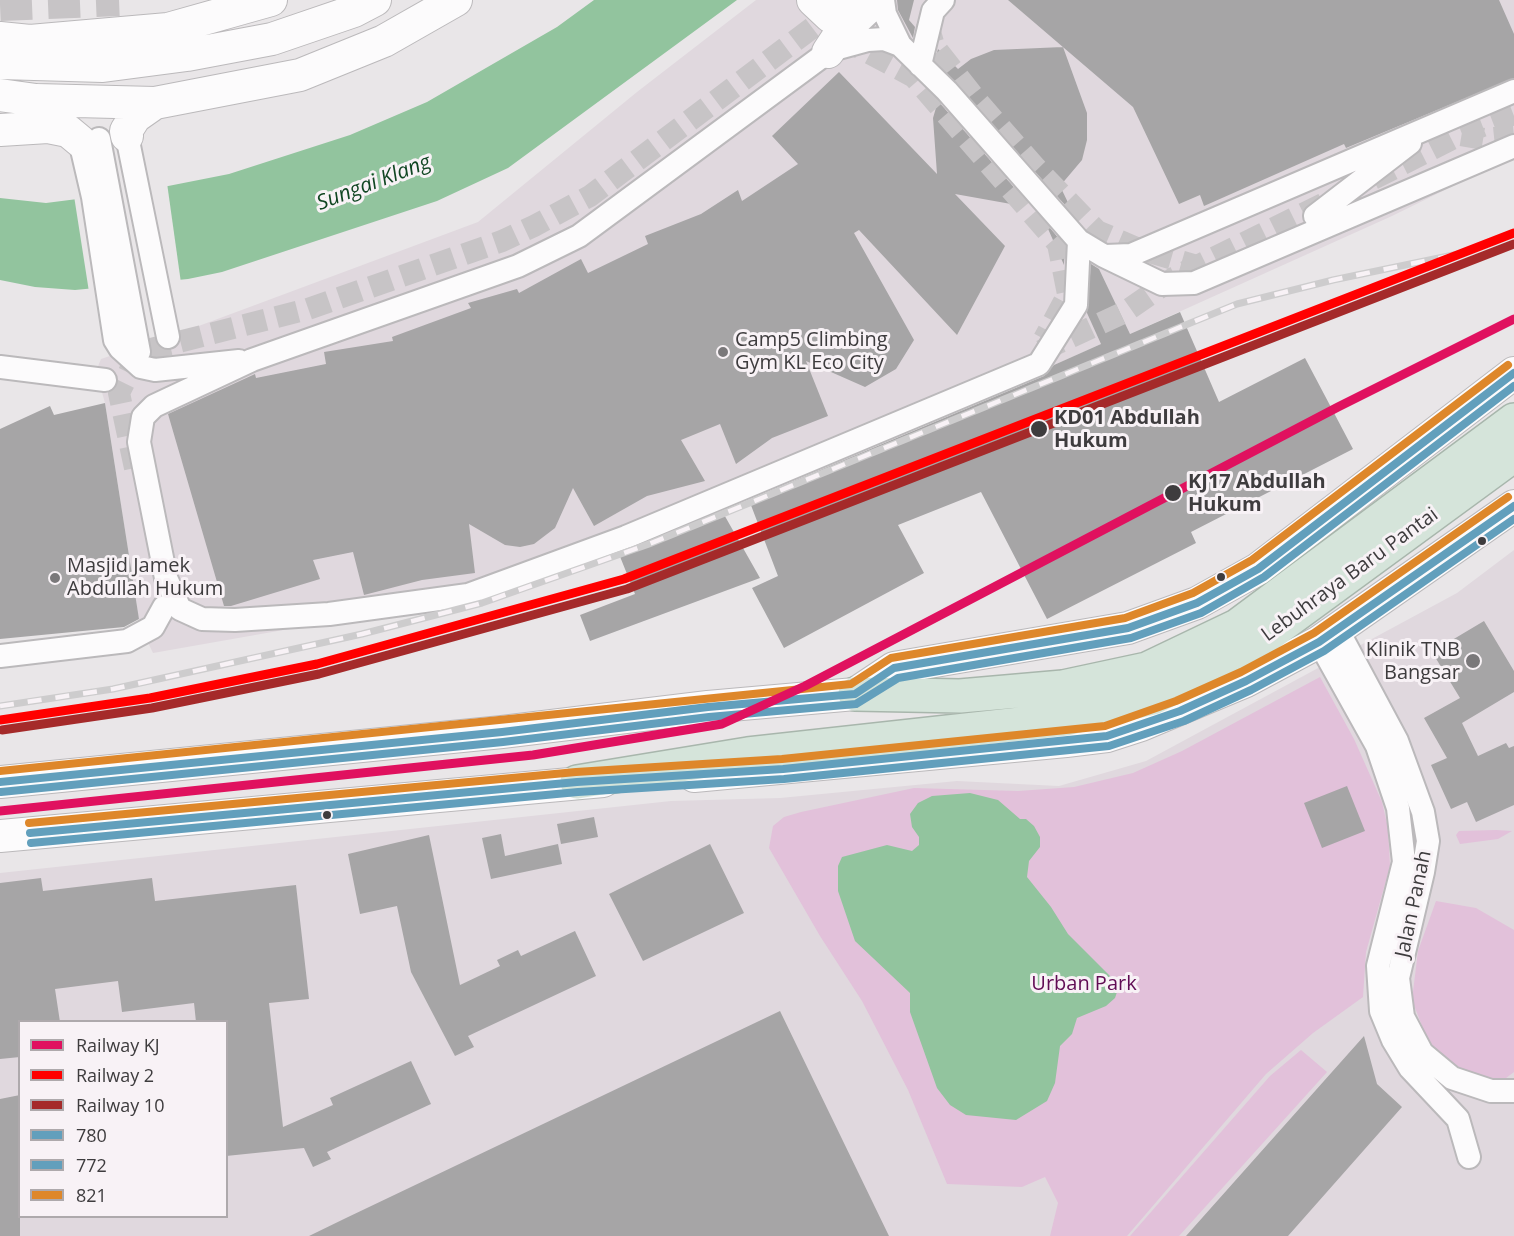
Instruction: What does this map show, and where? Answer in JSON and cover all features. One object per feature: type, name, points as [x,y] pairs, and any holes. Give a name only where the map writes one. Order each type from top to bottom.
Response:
[{"type":"highway","name":"Lebuhraya Baru Pantai","points":[[855,694],[960,696],[1063,687],[1147,669],[1237,626],[1514,420]]},
{"type":"highway","name":"Lebuhraya Baru Pantai","points":[[577,782],[748,754],[1066,719],[1153,698],[1245,652],[1514,455]]},
{"type":"main road","points":[[0,38],[30,41],[168,29],[271,0]]},
{"type":"main road","points":[[0,63],[103,66],[187,55],[272,39],[354,11],[375,0]]},
{"type":"main road","points":[[0,95],[36,99],[155,103],[300,75],[384,41],[456,0]]},
{"type":"main road","points":[[828,5],[849,20],[828,52]]},
{"type":"main road","points":[[36,99],[91,126],[102,138]]},
{"type":"main road","points":[[0,130],[48,127],[102,138],[126,131],[135,117],[155,103]]},
{"type":"main road","points":[[0,782],[502,732],[708,707],[855,694],[894,669],[1128,628],[1197,603],[1258,569],[1514,373]]},
{"type":"main road","points":[[0,836],[577,782],[783,769],[1107,736],[1180,711],[1246,681],[1328,635],[1514,506]]},
{"type":"street","points":[[883,0],[885,14],[900,45],[947,92],[1079,241],[1104,256],[1162,284],[1194,283],[1514,146]]},
{"type":"street","points":[[883,0],[828,52],[579,236],[518,266],[252,360],[154,406],[143,417],[140,442],[166,578],[180,609],[202,619],[329,614],[468,595],[626,537],[1039,363],[1076,305],[1079,241]]},
{"type":"street","points":[[920,65],[933,11],[943,0]]},
{"type":"street","points":[[828,52],[868,40],[884,39],[900,45]]},
{"type":"street","points":[[1104,256],[1131,255],[1514,91]]},
{"type":"street","points":[[1315,216],[1376,172],[1430,127]]},
{"type":"street","points":[[102,138],[131,343],[120,348],[141,367],[155,370],[252,360]]},
{"type":"street","points":[[102,138],[167,334]]},
{"type":"street","points":[[0,368],[105,380]]},
{"type":"street","points":[[0,656],[127,641],[153,627],[164,607]]},
{"type":"street","name":"Jalan Panah","points":[[1328,635],[1397,741],[1423,812],[1428,842],[1423,872],[1377,986],[1381,1011],[1400,1052],[1423,1083],[1458,1119],[1469,1157]]},
{"type":"street","name":"Jalan Panah","points":[[1392,950],[1398,998],[1407,1027],[1422,1053],[1436,1067],[1471,1086],[1491,1091],[1514,1090]]},
{"type":"shaded area","points":[[756,0],[1514,0],[1514,156],[1392,216],[1130,334],[1101,344],[844,460],[618,552],[470,603],[329,622],[153,653],[140,626],[105,403],[96,371],[101,359],[196,327],[478,222],[637,92]]},
{"type":"shaded area","points":[[1514,550],[1514,1236],[0,1236],[0,873],[671,801],[780,798],[957,781],[1059,786],[1146,761],[1457,593]]},
{"type":"green space","name":"Urban Park","points":[[1320,677],[1354,739],[1382,802],[1388,828],[1390,866],[1366,952],[1363,997],[1313,1033],[1266,1074],[1127,1236],[1050,1236],[1058,1203],[1045,1177],[1022,1187],[947,1184],[908,1090],[862,1001],[820,936],[769,848],[773,826],[784,817],[801,812],[914,788],[1018,791],[1074,787],[1133,773],[1182,751]]},
{"type":"green space","points":[[1459,831],[1512,831],[1498,839],[1460,844],[1456,835]]},
{"type":"green space","points":[[1436,901],[1476,908],[1514,930],[1514,1072],[1502,1081],[1470,1078],[1451,1068],[1429,1044],[1412,1000],[1418,951]]},
{"type":"green space","points":[[1301,1050],[1327,1072],[1179,1236],[1130,1236],[1270,1076]]},
{"type":"water","name":"Sungai Klang","points":[[594,0],[737,0],[508,168],[437,201],[222,272],[188,279],[75,290],[35,287],[0,280],[0,198],[46,203],[148,190],[229,174],[350,135],[427,102],[557,27]]},
{"type":"water","points":[[970,793],[998,800],[1020,819],[1026,819],[1034,826],[1040,837],[1040,847],[1029,861],[1027,877],[1051,907],[1068,934],[1114,980],[1118,989],[1115,998],[1106,1006],[1077,1018],[1072,1034],[1060,1046],[1055,1083],[1047,1101],[1016,1120],[966,1115],[950,1105],[937,1088],[910,1012],[910,993],[855,941],[838,891],[838,866],[842,857],[887,845],[912,851],[919,845],[919,837],[912,827],[910,814],[918,803],[932,796]]},
{"type":"pier","points":[[167,183],[181,283],[89,292],[74,196]]},
{"type":"building","points":[[897,0],[914,0],[909,20],[915,27],[913,38],[898,10]]},
{"type":"building","points":[[1008,0],[1499,0],[1514,34],[1514,78],[1346,148],[1344,144],[1204,206],[1200,195],[1179,204],[1133,107]]},
{"type":"building","points":[[1063,47],[1087,113],[1087,140],[1082,160],[1060,186],[1074,215],[935,60],[938,49],[958,69],[971,59],[994,50]]},
{"type":"building","points":[[839,72],[937,174],[933,118],[938,101],[1026,201],[1011,204],[955,194],[1005,246],[957,335],[859,230],[854,233],[914,340],[896,369],[865,387],[806,361],[828,416],[772,438],[736,464],[720,424],[681,440],[705,481],[647,496],[594,526],[573,488],[555,528],[534,544],[520,547],[505,545],[469,524],[475,573],[422,580],[364,595],[353,552],[313,560],[320,579],[231,606],[224,606],[168,414],[255,374],[256,378],[326,364],[324,352],[393,341],[392,337],[471,308],[468,303],[517,289],[519,293],[581,259],[588,273],[648,244],[645,236],[701,214],[738,190],[742,201],[798,164],[772,136]]},
{"type":"building","points":[[1045,222],[1065,246],[1064,265]]},
{"type":"building","points":[[1091,264],[1099,269],[1130,334],[1180,312],[1219,402],[1305,358],[1353,449],[1191,532],[1196,543],[1047,619],[981,492],[898,525],[924,573],[784,648],[752,588],[778,576],[749,500],[1044,376],[1054,365],[1101,344],[1087,313]]},
{"type":"building","points":[[105,403],[139,619],[124,627],[0,639],[0,429],[50,406],[54,415]]},
{"type":"building","points":[[722,511],[760,578],[590,641],[580,615],[635,594],[619,554]]},
{"type":"building","points":[[1484,621],[1514,671],[1514,692],[1462,723],[1478,756],[1506,743],[1509,748],[1514,746],[1514,805],[1476,822],[1467,802],[1451,809],[1431,765],[1447,758],[1424,718],[1460,698],[1432,652]]},
{"type":"building","points":[[1347,786],[1365,831],[1322,848],[1304,803]]},
{"type":"building","points":[[594,817],[598,837],[561,844],[557,824]]},
{"type":"building","points":[[501,834],[505,856],[558,844],[562,864],[491,879],[482,838]]},
{"type":"building","points":[[429,835],[460,985],[500,966],[497,960],[518,950],[521,956],[575,931],[596,976],[468,1036],[474,1047],[455,1056],[411,972],[397,906],[360,914],[348,854]]},
{"type":"building","points":[[710,844],[744,913],[643,961],[609,894]]},
{"type":"building","points":[[41,878],[43,891],[152,878],[155,901],[296,885],[309,999],[269,1003],[283,1127],[333,1105],[330,1098],[411,1061],[431,1104],[327,1152],[331,1159],[313,1167],[304,1148],[228,1156],[228,1020],[196,1020],[194,1003],[122,1012],[118,981],[55,989],[60,1020],[18,1020],[18,1057],[0,1059],[0,883]]},
{"type":"building","points":[[780,1011],[889,1236],[309,1236],[346,1218]]},
{"type":"building","points":[[1364,1036],[1377,1084],[1402,1107],[1288,1236],[1186,1236]]},
{"type":"building","points":[[18,1095],[20,1236],[0,1236],[0,1099]]},
{"type":"tunnel","points":[[0,5],[119,0]]},
{"type":"tunnel","points":[[135,468],[119,393],[139,352],[308,309],[502,241],[534,226],[590,196],[841,6]]},
{"type":"tunnel","points":[[927,21],[934,46],[978,102],[1036,168],[1097,231],[1139,249],[1197,266]]},
{"type":"tunnel","points":[[841,38],[914,77],[1058,244],[1068,294],[1044,339]]},
{"type":"tunnel","points":[[1462,134],[1514,114]]},
{"type":"tunnel","points":[[1373,179],[1460,135],[1484,139],[1514,136]]},
{"type":"tunnel","points":[[1041,351],[1125,312],[1175,277],[1333,199]]},
{"type":"railway","points":[[0,706],[113,689],[362,634],[482,603],[649,544],[1237,304],[1333,280],[1463,253]]},
{"type":"rail line","name":"2","points":[[0,720],[150,698],[317,664],[624,579],[1514,233]]},
{"type":"rail line","name":"10","points":[[2,730],[152,708],[319,674],[627,589],[1514,244]]},
{"type":"rail line","name":"KJ","points":[[0,811],[533,755],[722,724],[805,686],[1338,407],[1514,319]]},
{"type":"transit line","name":"821","points":[[0,771],[851,684],[891,658],[1125,618],[1193,593],[1252,560],[1508,365]]},
{"type":"transit line","name":"780","points":[[0,782],[502,732],[708,707],[855,694],[894,668],[1128,628],[1197,603],[1258,569],[1514,373]]},
{"type":"transit line","name":"772","points":[[1,792],[503,742],[709,717],[856,704],[898,678],[1131,638],[1201,613],[1264,577],[1514,386]]},
{"type":"transit line","name":"821","points":[[29,823],[576,772],[782,759],[1105,726],[1176,701],[1241,672],[1314,633],[1508,497]]},
{"type":"transit line","name":"780","points":[[30,833],[577,782],[783,769],[1107,736],[1180,711],[1246,681],[1319,642],[1514,506]]},
{"type":"transit line","name":"772","points":[[31,843],[578,792],[784,779],[1109,746],[1184,721],[1251,690],[1324,651],[1514,519]]},
{"type":"place","name":"Camp5 Climbing Gym KL Eco City","points":[[723,352]]},
{"type":"place","name":"KD01 Abdullah Hukum","points":[[1039,429]]},
{"type":"place","name":"KJ17 Abdullah Hukum","points":[[1173,493]]},
{"type":"place","name":"Masjid Jamek Abdullah Hukum","points":[[55,578]]},
{"type":"place","name":"Klinik TNB Bangsar","points":[[1473,661]]}]
